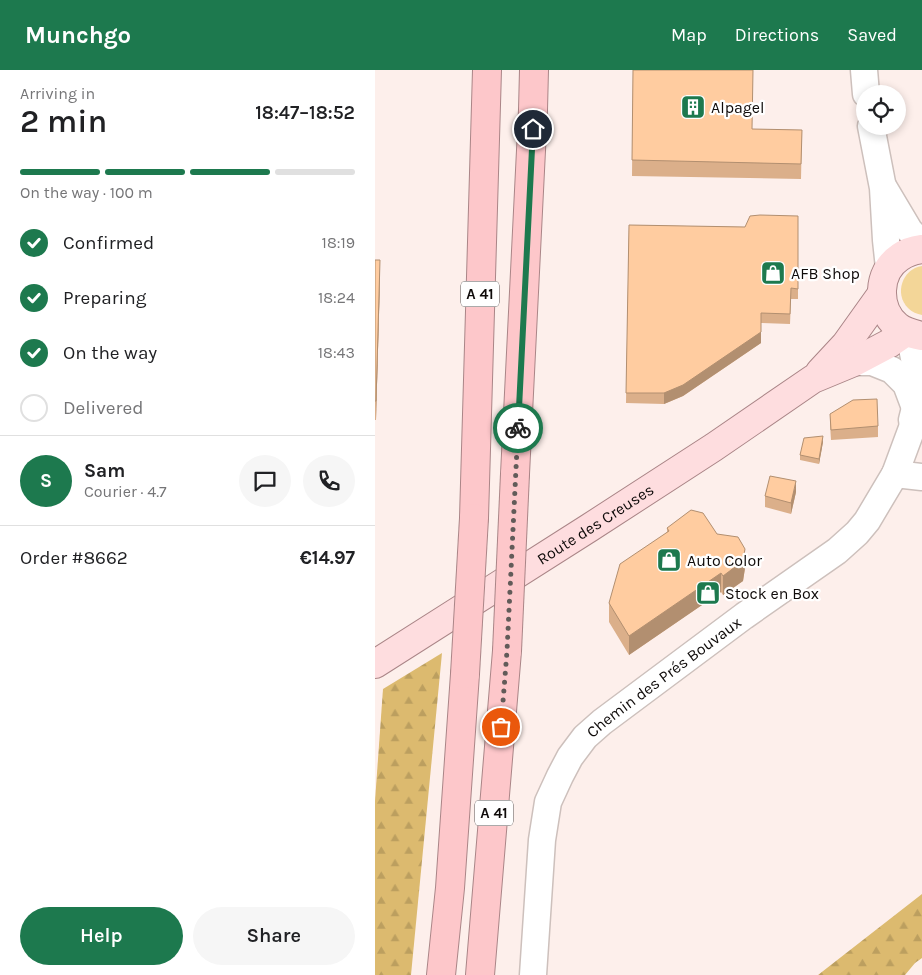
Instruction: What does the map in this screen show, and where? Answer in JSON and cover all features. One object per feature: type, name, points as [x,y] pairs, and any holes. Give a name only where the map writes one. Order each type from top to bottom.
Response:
[{"type":"highway","name":"A 41","points":[[441,975],[450,888],[465,674],[473,518],[487,70]]},
{"type":"highway","name":"A 41","points":[[480,975],[507,651],[533,130],[534,70]]},
{"type":"main road","points":[[912,333],[897,326],[889,317],[883,306],[881,295],[883,280],[889,268],[899,257],[912,250],[922,249]]},
{"type":"main road","name":"Route des Creuses","points":[[375,664],[714,447],[813,379],[846,344],[881,295]]},
{"type":"main road","name":"Route des Creuses","points":[[813,379],[855,362],[912,333]]},
{"type":"street","points":[[865,70],[866,85]]},
{"type":"street","points":[[873,135],[888,205],[889,268]]},
{"type":"street","points":[[888,205],[922,244]]},
{"type":"street","name":"Chemin des Prés Bouvaux","points":[[533,975],[542,840],[548,802],[570,757],[585,736],[602,722],[744,616],[837,551],[867,521],[895,474],[908,442],[919,404],[918,378],[912,333]]},
{"type":"street","name":"Route des Creuses","points":[[855,362],[872,362],[892,370],[906,384],[919,404]]},
{"type":"street","points":[[895,474],[922,477]]},
{"type":"shaded area","points":[[922,266],[922,315],[908,308],[901,296],[901,289],[902,283],[909,272]]},
{"type":"green space","points":[[442,653],[411,975],[375,975],[375,801],[383,689]]},
{"type":"green space","points":[[922,894],[922,958],[905,975],[818,975]]},
{"type":"building","name":"Alpagel","points":[[633,70],[753,70],[752,129],[802,130],[801,164],[632,160]]},
{"type":"building","points":[[750,216],[798,216],[798,289],[791,288],[790,314],[761,313],[761,332],[683,385],[664,393],[626,393],[629,225],[745,227]]},
{"type":"building","points":[[375,260],[380,260],[376,401],[375,401]]},
{"type":"building","points":[[877,399],[878,426],[831,430],[830,414],[853,400]]},
{"type":"building","points":[[823,436],[819,459],[800,455],[804,438]]},
{"type":"building","points":[[770,476],[796,481],[791,503],[765,496]]},
{"type":"building","points":[[691,510],[703,513],[717,534],[738,537],[745,549],[743,561],[723,576],[721,573],[629,636],[609,603],[620,564],[669,531],[667,528]]},
{"type":"way so far","points":[[501,727],[507,651],[518,428]]},
{"type":"place","name":"Alpagel","points":[[693,107]]},
{"type":"place","name":"AFB Shop","points":[[773,273]]},
{"type":"place","name":"Auto Color","points":[[669,560]]},
{"type":"place","name":"Stock en Box","points":[[708,593]]},
{"type":"route","points":[[518,428],[533,129]]}]
